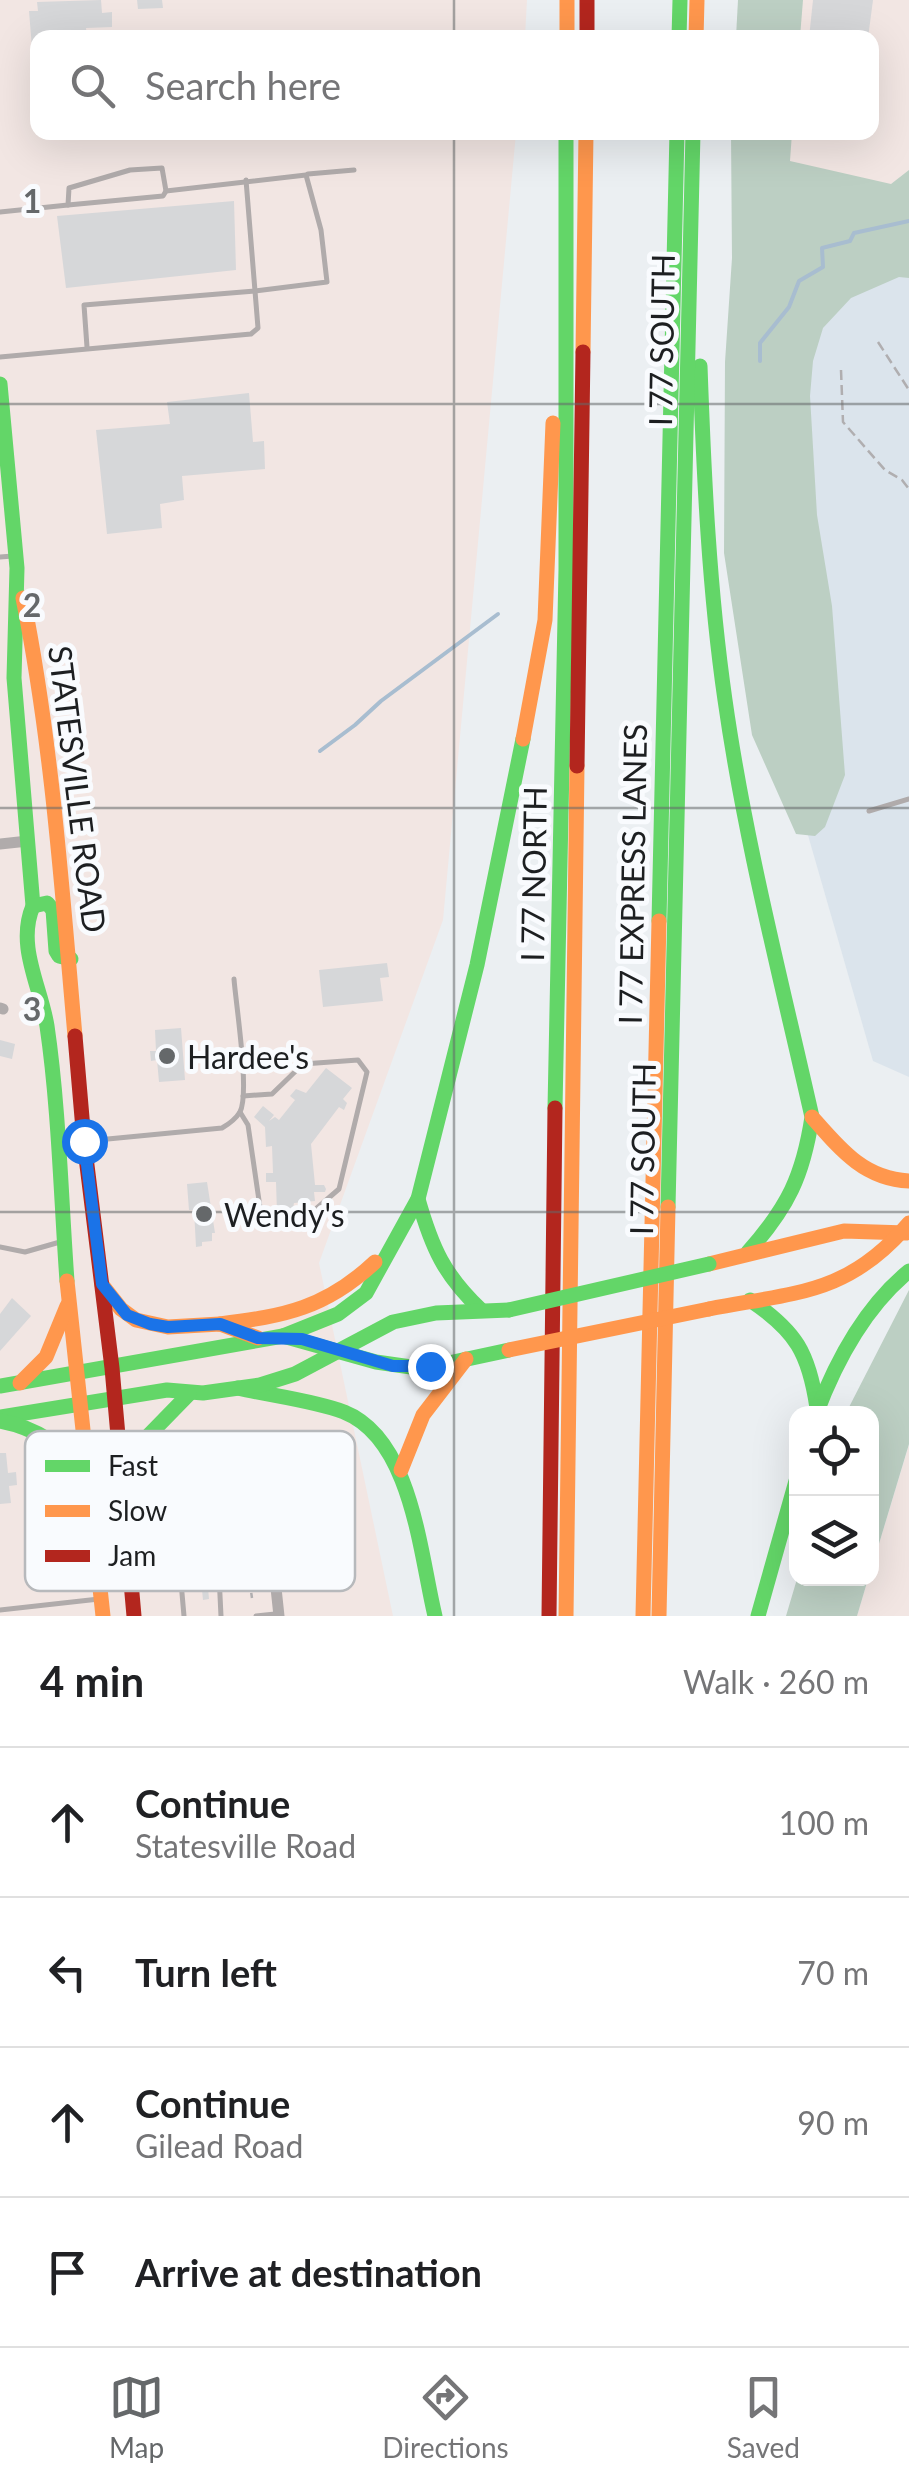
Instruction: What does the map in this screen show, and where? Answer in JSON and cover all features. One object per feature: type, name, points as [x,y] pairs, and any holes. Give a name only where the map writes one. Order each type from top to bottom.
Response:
[{"type":"main road","points":[[567,0],[567,30]]},
{"type":"main road","points":[[587,0],[587,30]]},
{"type":"main road","points":[[679,30],[680,0]]},
{"type":"main road","points":[[696,0],[696,30]]},
{"type":"main road","name":"I 77 NORTH","points":[[550,1616],[554,1136],[566,569],[566,140]]},
{"type":"main road","name":"I 77 EXPRESS LANES","points":[[566,1616],[586,140]]},
{"type":"main road","name":"I 77 EXPRESS LANES","points":[[643,1616],[677,140]]},
{"type":"main road","points":[[693,140],[706,513],[717,647],[737,771],[812,1117],[806,1161],[796,1192],[748,1252]]},
{"type":"main road","name":"I 77 SOUTH","points":[[659,1616],[693,140]]},
{"type":"main road","points":[[0,1386],[282,1336],[326,1319],[366,1293],[418,1199],[477,966],[540,662],[556,340],[565,297]]},
{"type":"main road","name":"STATESVILLE ROAD","points":[[0,384],[14,678],[33,906],[28,918],[27,946],[47,1026],[69,1301],[84,1431]]},
{"type":"main road","name":"STATESVILLE ROAD","points":[[11,560],[44,726],[71,959],[84,1141],[118,1431]]},
{"type":"main road","points":[[33,906],[47,903],[53,910],[56,951],[71,959]]},
{"type":"main road","points":[[812,1117],[844,1155],[866,1173],[886,1182],[909,1182]]},
{"type":"main road","points":[[418,1199],[442,1269],[482,1310]]},
{"type":"main road","points":[[0,1419],[167,1390],[189,1394],[238,1388],[294,1374],[353,1338],[394,1321],[427,1314],[509,1310],[844,1230],[906,1230]]},
{"type":"main road","points":[[282,1336],[411,1367],[466,1359],[815,1287],[861,1269],[906,1230]]},
{"type":"main road","points":[[102,1284],[121,1310],[136,1320],[168,1327],[220,1324],[321,1304],[356,1282],[388,1250]]},
{"type":"main road","points":[[819,1406],[867,1315],[887,1288],[909,1271]]},
{"type":"main road","points":[[750,1300],[779,1320],[802,1344],[811,1365],[815,1406]]},
{"type":"main road","points":[[20,1383],[46,1357],[69,1301]]},
{"type":"main road","points":[[220,1324],[258,1338]]},
{"type":"main road","points":[[400,1470],[423,1415],[466,1359]]},
{"type":"main road","points":[[238,1388],[352,1416],[372,1432],[400,1470],[435,1616]]},
{"type":"main road","points":[[153,1431],[189,1394]]},
{"type":"main road","points":[[0,1419],[38,1431]]},
{"type":"main road","points":[[758,1616],[792,1496]]},
{"type":"main road","name":"STATESVILLE ROAD","points":[[101,1591],[104,1616]]},
{"type":"main road","name":"STATESVILLE ROAD","points":[[132,1591],[134,1616]]},
{"type":"street","points":[[0,844],[28,841]]},
{"type":"lane","points":[[0,212],[163,196],[166,191],[162,168],[130,170],[69,188],[68,205]]},
{"type":"lane","points":[[166,191],[354,170]]},
{"type":"lane","points":[[87,347],[84,305],[328,282],[321,230],[306,174]]},
{"type":"lane","points":[[0,357],[251,334],[258,328],[246,180]]},
{"type":"lane","points":[[869,812],[909,800]]},
{"type":"lane","points":[[84,1141],[222,1128],[240,1112],[243,1096],[234,979]]},
{"type":"lane","points":[[240,1112],[248,1124],[262,1221],[303,1220],[339,1189],[367,1072],[358,1060],[302,1064],[272,1094],[243,1096]]},
{"type":"lane","points":[[0,1247],[24,1252],[65,1241]]},
{"type":"lane","points":[[182,1591],[184,1616]]},
{"type":"lane","points":[[219,1591],[221,1616]]},
{"type":"lane","points":[[0,1610],[102,1598]]},
{"type":"lane","points":[[256,1616],[278,1615]]},
{"type":"path","points":[[878,342],[909,390]]},
{"type":"path","points":[[841,370],[843,422],[885,470],[909,489]]},
{"type":"path","points":[[251,1591],[252,1598]]},
{"type":"shaded area","points":[[0,0],[527,0],[525,30],[30,30],[30,140],[515,140],[443,920],[319,1263],[354,1431],[25,1431],[25,1591],[355,1591],[355,1435],[393,1616],[0,1616]]},
{"type":"shaded area","points":[[783,0],[909,0],[909,199],[801,275],[782,140],[879,140],[879,30],[783,30]]},
{"type":"shaded area","points":[[909,199],[909,1077],[873,1061],[799,804],[801,275]]},
{"type":"shaded area","points":[[909,1445],[909,1616],[857,1616],[866,1586],[879,1586],[879,1544]]},
{"type":"green space","points":[[738,0],[803,0],[801,30],[736,30]]},
{"type":"green space","points":[[731,140],[792,140],[790,161],[891,184],[909,170],[909,278],[899,277],[851,298],[823,328],[813,361],[810,396],[817,515],[832,606],[845,775],[825,827],[815,836],[796,834],[752,735],[724,553],[725,362],[732,258]]},
{"type":"green space","points":[[909,1290],[909,1444],[879,1544],[879,1406],[850,1406]]},
{"type":"green space","points":[[795,1586],[866,1586],[857,1616],[786,1616]]},
{"type":"building","points":[[101,0],[102,13],[112,12],[112,27],[31,30],[29,11],[38,11],[37,2]]},
{"type":"building","points":[[137,0],[162,0],[163,8],[138,9]]},
{"type":"building","points":[[813,0],[873,0],[869,30],[810,30]]},
{"type":"building","points":[[234,201],[236,270],[66,288],[57,216]]},
{"type":"building","points":[[249,393],[253,442],[264,441],[265,469],[182,476],[184,500],[160,504],[162,528],[107,534],[96,430],[170,424],[167,402]]},
{"type":"building","points":[[387,963],[389,977],[380,978],[383,1001],[323,1007],[319,970]]},
{"type":"building","name":"Hardee's","points":[[181,1028],[185,1080],[159,1082],[157,1060],[151,1061],[150,1051],[156,1051],[155,1030]]},
{"type":"building","points":[[0,1040],[15,1044],[12,1059],[0,1056]]},
{"type":"building","points":[[326,1068],[352,1088],[343,1099],[347,1103],[344,1110],[339,1107],[311,1144],[315,1185],[324,1185],[325,1192],[314,1192],[315,1201],[294,1203],[293,1208],[277,1213],[276,1182],[266,1182],[266,1173],[273,1173],[272,1146],[266,1147],[265,1127],[254,1117],[263,1106],[274,1115],[269,1121],[275,1117],[279,1120],[295,1100],[290,1096],[296,1089],[306,1093]]},
{"type":"building","name":"Wendy's","points":[[207,1182],[215,1233],[212,1241],[196,1247],[194,1210],[189,1210],[187,1184]]},
{"type":"building","points":[[12,1298],[31,1316],[0,1351],[0,1314]]},
{"type":"building","points":[[0,1453],[6,1453],[8,1473],[16,1472],[17,1485],[9,1486],[11,1503],[0,1504]]},
{"type":"waterway","points":[[760,361],[760,343],[789,307],[799,281],[823,267],[822,248],[850,241],[854,233],[909,221]]},
{"type":"waterway","points":[[320,751],[498,614]]},
{"type":"traffic: fast","points":[[679,30],[680,0]]},
{"type":"traffic: fast","points":[[555,1108],[566,569],[566,140]]},
{"type":"traffic: fast","points":[[659,921],[677,140]]},
{"type":"traffic: fast","points":[[668,1207],[693,140]]},
{"type":"traffic: fast","points":[[700,366],[711,575],[725,700],[753,858],[812,1117],[792,1190],[748,1252]]},
{"type":"traffic: fast","points":[[0,384],[17,568],[14,678],[33,906],[28,921],[28,951],[51,1057],[67,1281]]},
{"type":"traffic: fast","points":[[283,1336],[338,1314],[366,1293],[418,1199],[477,965],[523,739]]},
{"type":"traffic: fast","points":[[33,906],[47,903],[53,910],[56,951],[71,959]]},
{"type":"traffic: fast","points":[[418,1199],[441,1260],[481,1310]]},
{"type":"traffic: fast","points":[[509,1310],[709,1264]]},
{"type":"traffic: fast","points":[[819,1406],[854,1336],[879,1301],[909,1271]]},
{"type":"traffic: fast","points":[[750,1300],[779,1322],[798,1345],[810,1372],[817,1406]]},
{"type":"traffic: fast","points":[[0,1417],[167,1390],[203,1393],[260,1385],[295,1374],[393,1322],[436,1313],[509,1310]]},
{"type":"traffic: fast","points":[[0,1386],[283,1336],[376,1362],[411,1367],[430,1367],[509,1350]]},
{"type":"traffic: fast","points":[[238,1388],[344,1412],[367,1426],[399,1472],[418,1531],[435,1616]]},
{"type":"traffic: fast","points":[[153,1431],[189,1394]]},
{"type":"traffic: fast","points":[[0,1421],[32,1431]]},
{"type":"traffic: fast","points":[[758,1616],[792,1496]]},
{"type":"traffic: slow","points":[[567,0],[567,30]]},
{"type":"traffic: slow","points":[[696,30],[697,0]]},
{"type":"traffic: slow","points":[[583,352],[586,140]]},
{"type":"traffic: slow","points":[[523,739],[545,620],[553,423]]},
{"type":"traffic: slow","points":[[23,598],[49,762],[75,1036]]},
{"type":"traffic: slow","points":[[566,1616],[577,766]]},
{"type":"traffic: slow","points":[[643,1616],[659,921]]},
{"type":"traffic: slow","points":[[812,1117],[843,1151],[866,1168],[909,1181]]},
{"type":"traffic: slow","points":[[659,1616],[668,1207]]},
{"type":"traffic: slow","points":[[709,1309],[819,1287],[864,1264],[909,1223]]},
{"type":"traffic: slow","points":[[709,1264],[844,1231],[906,1233]]},
{"type":"traffic: slow","points":[[220,1324],[285,1313],[322,1300],[375,1262]]},
{"type":"traffic: slow","points":[[67,1281],[83,1431]]},
{"type":"traffic: slow","points":[[102,1285],[121,1309],[136,1320],[168,1327],[220,1324],[258,1338]]},
{"type":"traffic: slow","points":[[20,1383],[46,1357],[67,1306]]},
{"type":"traffic: slow","points":[[509,1350],[709,1309]]},
{"type":"traffic: slow","points":[[401,1470],[423,1415],[466,1359]]},
{"type":"traffic: slow","points":[[100,1591],[103,1616]]},
{"type":"traffic: jam","points":[[587,0],[587,30]]},
{"type":"traffic: jam","points":[[577,766],[583,352]]},
{"type":"traffic: jam","points":[[75,1036],[118,1431]]},
{"type":"traffic: jam","points":[[549,1616],[555,1108]]},
{"type":"traffic: jam","points":[[132,1591],[134,1616]]},
{"type":"place","name":"Hardee's","points":[[167,1056]]},
{"type":"place","name":"Wendy's","points":[[204,1214]]},
{"type":"route","points":[[84,1141],[102,1284],[127,1315],[168,1327],[220,1324],[258,1338],[302,1339],[393,1366],[430,1366]]}]
